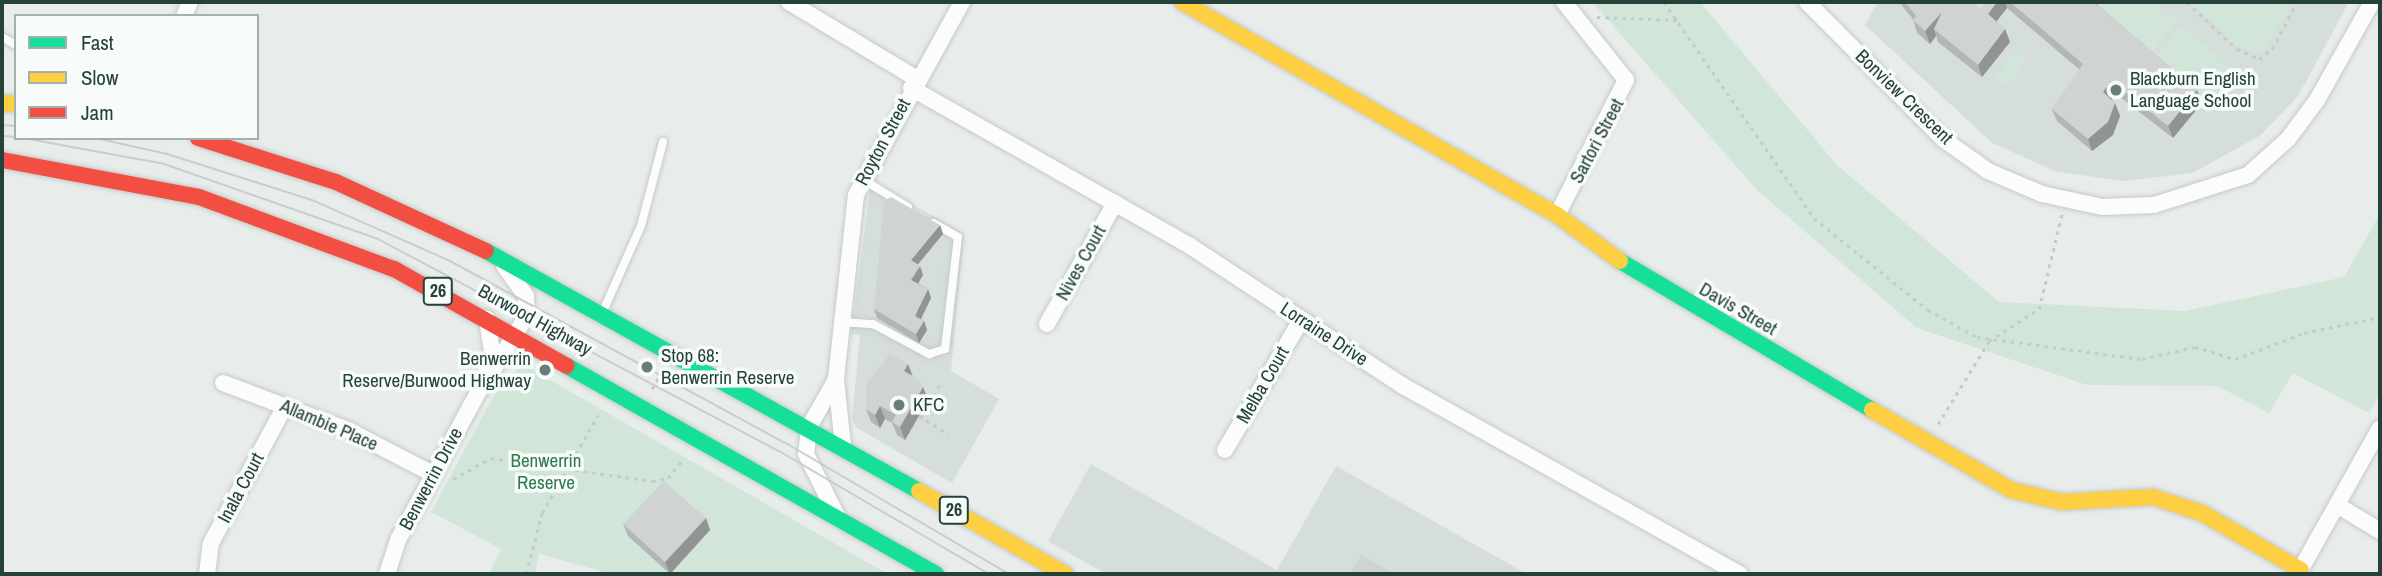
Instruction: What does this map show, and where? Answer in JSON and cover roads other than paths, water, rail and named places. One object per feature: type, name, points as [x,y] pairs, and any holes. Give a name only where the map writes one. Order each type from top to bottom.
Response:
[{"type":"main road","name":"Davis Street","points":[[1182,2],[1557,215],[1647,281],[2011,490],[2062,502],[2153,497],[2202,513],[2299,572]]},
{"type":"main road","name":"Burwood Highway","points":[[204,140],[337,182],[499,257],[843,446],[1065,574]]},
{"type":"main road","name":"Burwood Highway","points":[[2,160],[122,178],[253,214],[383,264],[487,316],[936,574]]},
{"type":"street","name":"Lorraine Drive","points":[[789,2],[914,83],[1115,203],[1404,386],[1740,574]]},
{"type":"street","name":"Royton Street","points":[[843,446],[836,379],[862,179],[962,2]]},
{"type":"street","name":"Sartori Street","points":[[1557,215],[1626,80],[1564,2]]},
{"type":"street","name":"Bonview Crescent","points":[[1807,2],[1943,139],[1988,171],[2066,199],[2102,207],[2154,205],[2248,175],[2288,139],[2317,100],[2372,2]]},
{"type":"street","name":"Nives Court","points":[[1047,324],[1115,203]]},
{"type":"street","name":"Benwerrin Drive","points":[[387,574],[433,474],[482,385],[519,335],[528,304],[499,257]]},
{"type":"street","name":"Benwerrin Drive","points":[[482,385],[492,351],[487,316]]},
{"type":"street","name":"Melba Court","points":[[1225,450],[1301,320]]},
{"type":"street","name":"Royton Street","points":[[836,379],[809,427],[808,467],[837,516]]},
{"type":"street","name":"Allambie Place","points":[[223,383],[285,406],[433,474]]},
{"type":"street","name":"Inala Court","points":[[206,574],[211,543],[285,406]]},
{"type":"street","points":[[2299,572],[2380,428]]},
{"type":"street","points":[[2337,505],[2380,531]]},
{"type":"lane","points":[[603,312],[641,226],[663,142]]},
{"type":"lane","points":[[862,179],[915,211]]},
{"type":"lane","points":[[842,321],[873,324],[929,354],[945,349],[958,237],[926,218]]},
{"type":"tram line","points":[[2,125],[14,126]]},
{"type":"tram line","points":[[2,136],[14,137]]},
{"type":"tram line","points":[[34,140],[164,164],[378,239],[779,451],[989,574]]},
{"type":"tram line","points":[[104,140],[167,154],[312,200],[450,261],[784,442],[1009,574]]},
{"type":"place","name":"Blackburn English Language School","points":[[2116,90]]},
{"type":"place","name":"Stop 68: Benwerrin Reserve","points":[[647,367]]},
{"type":"place","name":"Benwerrin Reserve/Burwood Highway","points":[[545,370]]},
{"type":"place","name":"KFC","points":[[899,405]]},
{"type":"park label","name":"Benwerrin Reserve","points":[[546,472]]}]
